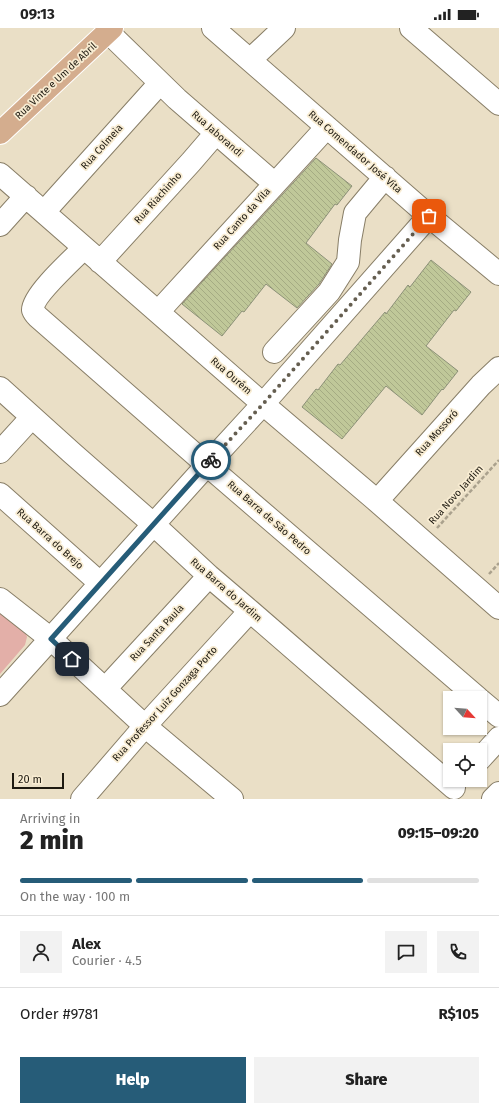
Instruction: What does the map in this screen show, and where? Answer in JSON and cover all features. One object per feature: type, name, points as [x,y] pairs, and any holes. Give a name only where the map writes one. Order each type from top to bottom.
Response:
[{"type":"main road","name":"Rua Vinte e Um de Abril","points":[[0,133],[110,30]]},
{"type":"street","name":"Rua Comendador José Vita","points":[[213,28],[429,216],[499,274]]},
{"type":"street","points":[[250,60],[284,28]]},
{"type":"street","points":[[411,28],[499,104]]},
{"type":"street","name":"Rua Jaborandi","points":[[110,30],[160,83],[275,184]]},
{"type":"street","name":"Rua Colmeia","points":[[44,212],[160,83]]},
{"type":"street","name":"Rua Canto da Vila","points":[[158,312],[327,127]]},
{"type":"street","name":"Rua Riachinho","points":[[100,262],[216,133]]},
{"type":"street","name":"Rua Ourém","points":[[0,174],[499,608]]},
{"type":"street","points":[[274,352],[329,292],[348,262],[350,240],[356,213],[385,177]]},
{"type":"street","points":[[0,225],[26,196]]},
{"type":"street","points":[[0,695],[207,464],[263,404],[429,216]]},
{"type":"street","name":"Rua Barra de São Pedro","points":[[84,248],[36,299],[33,310],[34,313],[54,332],[470,691]]},
{"type":"street","name":"Rua Mossoró","points":[[377,501],[499,368]]},
{"type":"street","name":"Rua Barra do Jardim","points":[[0,388],[72,454],[153,524],[209,576],[453,789]]},
{"type":"street","points":[[0,452],[32,417]]},
{"type":"street","name":"Rua Barra do Brejo","points":[[0,494],[100,583]]},
{"type":"street","name":"Rua Santa Paula","points":[[105,689],[209,576]]},
{"type":"street","points":[[0,599],[51,639],[145,726],[232,799]]},
{"type":"street","name":"Rua Professor Luiz Gonzaga Porto","points":[[82,799],[145,726],[250,611]]},
{"type":"street","points":[[487,706],[499,716]]},
{"type":"street","points":[[487,751],[499,738]]},
{"type":"street","points":[[493,799],[499,793]]},
{"type":"path","name":"Rua Novo Jardim","points":[[424,542],[499,460]]},
{"type":"shaded area","points":[[0,610],[25,631],[27,637],[25,645],[0,674]]},
{"type":"building","points":[[316,158],[352,186],[337,205],[335,204],[306,243],[332,264],[319,284],[297,308],[266,284],[244,312],[242,311],[222,336],[182,304]]},
{"type":"building","points":[[431,260],[471,292],[456,311],[454,310],[426,346],[458,371],[422,415],[386,386],[342,439],[302,407],[316,389],[318,390],[338,364],[340,365],[385,312],[386,314],[408,285],[410,287]]},
{"type":"way so far","points":[[211,460],[263,404],[429,216]]},
{"type":"route","points":[[72,659],[51,639],[211,460]]}]
